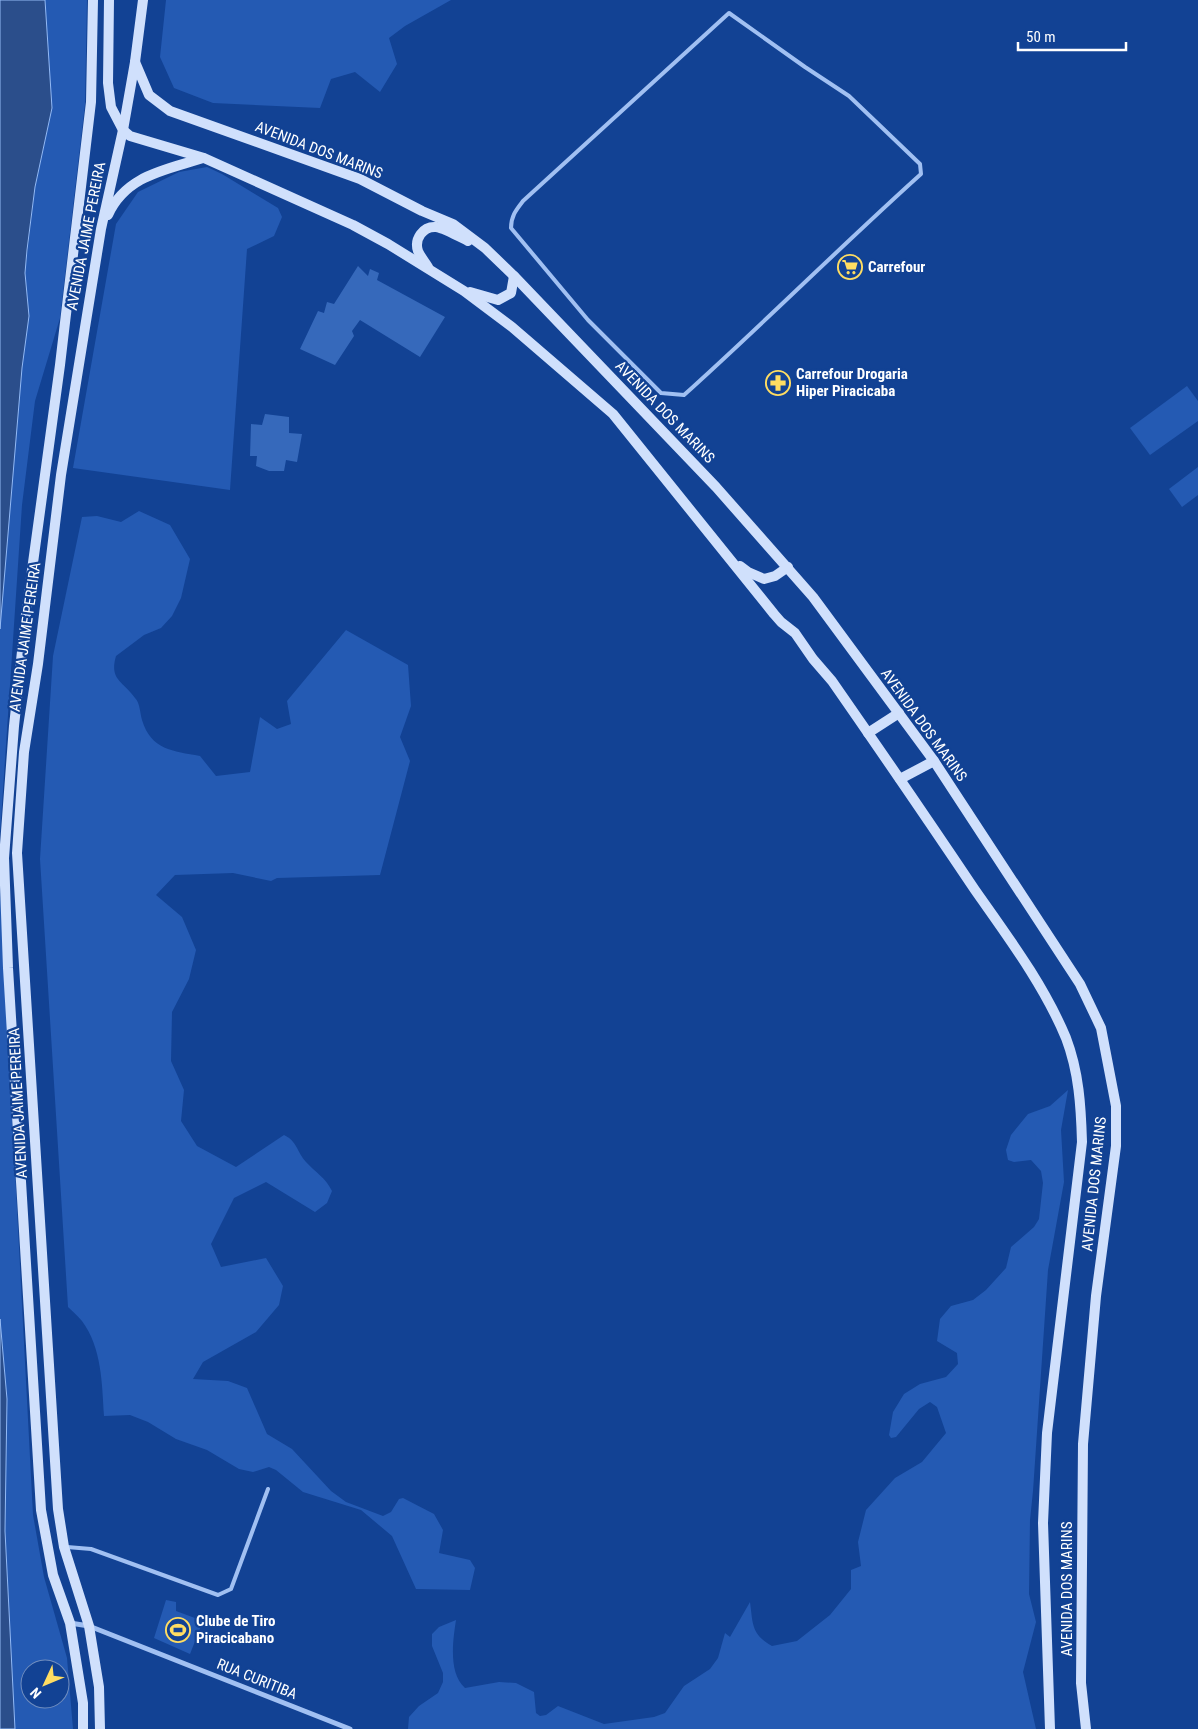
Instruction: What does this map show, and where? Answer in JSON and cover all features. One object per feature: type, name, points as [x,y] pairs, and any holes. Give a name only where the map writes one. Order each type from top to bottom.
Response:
[{"type":"street","name":"AVENIDA JAIME PEREIRA","points":[[83,1729],[83,1703],[70,1623],[53,1575],[40,1510],[8,968],[4,858],[14,726],[26,614],[60,365],[91,102],[92,0]]},
{"type":"street","points":[[109,0],[108,83],[111,107],[123,130]]},
{"type":"street","name":"AVENIDA JAIME PEREIRA","points":[[100,1729],[100,1686],[89,1626],[64,1547],[58,1509],[17,853],[24,752],[38,664],[66,439],[101,229],[123,130],[135,62],[143,0]]},
{"type":"street","name":"AVENIDA DOS MARINS","points":[[135,62],[149,94],[170,111],[360,179],[422,211],[453,224],[485,248],[514,276],[716,487],[813,596],[934,761],[1080,984],[1101,1028],[1116,1106],[1116,1146],[1096,1296],[1083,1444],[1081,1683],[1086,1729]]},
{"type":"street","name":"AVENIDA DOS MARINS","points":[[123,130],[130,136],[204,158],[353,225],[428,268],[464,291],[512,327],[613,414],[781,622],[795,633],[813,659],[832,680],[1010,940],[1053,1008],[1077,1075],[1082,1142],[1047,1433],[1043,1523],[1050,1729]]},
{"type":"street","points":[[101,229],[111,206],[128,188],[150,174],[204,158]]},
{"type":"street","points":[[428,268],[418,250],[419,234],[424,230],[435,227],[485,248]]},
{"type":"street","points":[[464,291],[498,300],[511,293],[514,276]]},
{"type":"street","points":[[726,554],[748,572],[764,579],[775,576],[788,567]]},
{"type":"street","points":[[868,733],[899,713]]},
{"type":"street","points":[[900,779],[934,761]]},
{"type":"street","name":"RUA CURITIBA","points":[[70,1623],[89,1626],[350,1729]]},
{"type":"lane","points":[[729,13],[805,68],[849,96],[920,164],[922,172],[684,395],[661,393],[588,320],[511,228],[511,220],[515,210],[523,201],[729,13]]},
{"type":"lane","points":[[64,1547],[91,1549],[218,1595],[231,1589],[268,1489]]},
{"type":"shaded area","points":[[0,0],[45,0],[52,108],[35,187],[27,250],[25,273],[29,316],[22,368],[0,629]]},
{"type":"shaded area","points":[[45,0],[87,0],[85,104],[60,318],[35,401],[22,505],[0,835],[0,604],[22,368],[29,316],[25,273],[35,187],[52,108]]},
{"type":"shaded area","points":[[166,0],[451,0],[405,26],[389,38],[397,64],[380,92],[355,72],[331,79],[320,108],[213,103],[174,88],[160,57]]},
{"type":"shaded area","points":[[207,167],[278,208],[282,217],[274,236],[247,249],[230,490],[73,468],[116,224],[138,192],[179,172]]},
{"type":"shaded area","points":[[1187,386],[1198,401],[1198,421],[1150,455],[1130,428]]},
{"type":"shaded area","points":[[1198,467],[1198,495],[1182,507],[1169,489]]},
{"type":"shaded area","points":[[139,511],[170,525],[190,559],[181,598],[172,616],[161,628],[144,635],[116,656],[114,664],[118,680],[137,700],[146,730],[157,743],[172,750],[200,756],[216,776],[250,772],[260,717],[277,729],[291,724],[287,701],[346,630],[408,665],[411,706],[400,737],[410,761],[380,875],[277,878],[271,881],[233,873],[175,875],[156,895],[182,917],[196,950],[189,979],[172,1012],[171,1061],[184,1090],[181,1121],[197,1146],[236,1167],[284,1135],[292,1140],[306,1162],[332,1191],[327,1203],[315,1212],[266,1182],[234,1198],[211,1244],[221,1267],[266,1258],[283,1286],[279,1305],[256,1332],[203,1362],[193,1379],[228,1381],[247,1388],[267,1434],[292,1449],[331,1491],[346,1502],[383,1516],[391,1512],[399,1499],[403,1498],[434,1514],[443,1530],[439,1553],[470,1560],[475,1568],[470,1590],[416,1589],[392,1536],[361,1510],[303,1492],[276,1470],[269,1467],[253,1472],[239,1469],[207,1450],[176,1439],[148,1422],[130,1415],[104,1416],[100,1367],[94,1343],[82,1321],[68,1307],[40,859],[53,656],[82,517],[97,516],[121,522]]},
{"type":"shaded area","points":[[0,884],[33,1515],[44,1577],[67,1659],[20,1659],[20,1709],[70,1709],[70,1694],[73,1729],[15,1729],[5,1531],[7,1399],[0,1319]]},
{"type":"shaded area","points":[[1068,1090],[1061,1130],[1064,1182],[1048,1270],[1030,1520],[1029,1594],[1036,1622],[1023,1672],[1036,1729],[408,1729],[409,1717],[419,1706],[438,1693],[443,1682],[443,1673],[432,1646],[432,1634],[439,1627],[456,1620],[453,1646],[454,1665],[456,1674],[465,1688],[499,1682],[516,1683],[534,1692],[536,1713],[540,1716],[546,1715],[558,1706],[604,1724],[654,1717],[665,1713],[684,1686],[710,1669],[718,1658],[725,1633],[730,1637],[750,1602],[754,1628],[765,1642],[772,1646],[797,1641],[830,1615],[851,1589],[851,1570],[861,1566],[858,1542],[866,1510],[895,1478],[922,1462],[946,1433],[937,1407],[930,1402],[919,1409],[896,1437],[891,1438],[889,1435],[893,1412],[904,1394],[920,1384],[946,1377],[958,1364],[957,1353],[937,1341],[940,1319],[951,1306],[973,1300],[986,1290],[1006,1268],[1011,1247],[1034,1227],[1039,1219],[1043,1183],[1041,1171],[1031,1160],[1014,1162],[1008,1160],[1006,1150],[1011,1135],[1028,1114],[1050,1106]]},
{"type":"shaded area","points":[[0,1319],[7,1399],[5,1531],[15,1729],[0,1729]]},
{"type":"shaded area","name":"Clube de Tiro Piracicabano","points":[[166,1600],[176,1602],[176,1611],[203,1621],[190,1654],[154,1638]]},
{"type":"building","points":[[358,266],[368,276],[370,269],[379,273],[377,280],[445,317],[420,357],[360,320],[352,331],[354,336],[335,365],[300,349],[318,311],[324,313],[327,302],[334,304]]},
{"type":"building","points":[[265,414],[289,417],[289,433],[302,434],[297,462],[286,460],[284,471],[269,471],[256,466],[257,456],[250,456],[251,424],[262,425]]},
{"type":"place","name":"Carrefour","points":[[850,267]]},
{"type":"place","name":"Carrefour Drogaria Hiper Piracicaba","points":[[778,383]]},
{"type":"place","name":"Clube de Tiro Piracicabano","points":[[178,1630]]}]
